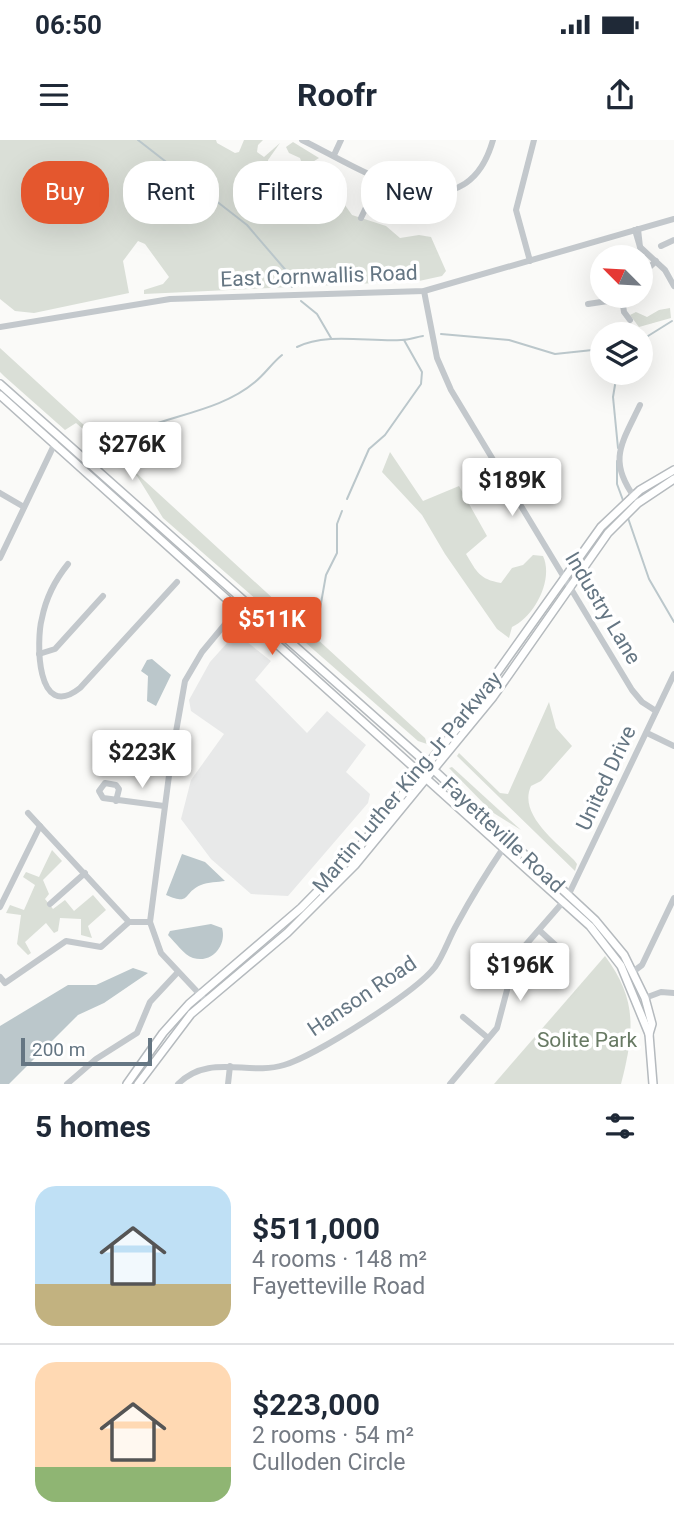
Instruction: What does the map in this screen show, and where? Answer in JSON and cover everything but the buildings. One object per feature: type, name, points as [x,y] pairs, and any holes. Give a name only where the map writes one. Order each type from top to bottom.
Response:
[{"type":"main road","name":"Fayetteville Road","points":[[0,384],[427,778],[610,936],[634,971],[645,998],[652,1024],[649,1034]]},
{"type":"main road","name":"Fayetteville Road","points":[[0,395],[434,770],[566,899],[597,933],[621,967],[649,1034],[653,1084]]},
{"type":"main road","name":"Martin Luther King Jr Parkway","points":[[127,1084],[163,1033],[199,994],[277,930],[323,887],[427,764],[500,671],[601,527],[633,495],[674,470]]},
{"type":"main road","name":"Martin Luther King Jr Parkway","points":[[138,1084],[174,1033],[205,1000],[323,899],[493,697],[608,533],[638,503],[674,479]]},
{"type":"street","points":[[302,140],[361,168]]},
{"type":"street","points":[[334,155],[341,140]]},
{"type":"street","points":[[457,185],[477,173],[493,140]]},
{"type":"street","points":[[530,261],[516,210],[534,140]]},
{"type":"street","name":"East Cornwallis Road","points":[[0,327],[170,299],[424,290],[674,219]]},
{"type":"street","points":[[637,230],[640,247],[673,282]]},
{"type":"street","points":[[661,246],[674,240]]},
{"type":"street","points":[[653,264],[656,261]]},
{"type":"street","name":"Industry Lane","points":[[424,290],[434,346],[443,375],[632,690],[642,702],[656,711]]},
{"type":"street","points":[[623,308],[630,320]]},
{"type":"street","points":[[638,503],[620,471],[618,455],[640,405]]},
{"type":"street","points":[[0,558],[55,443]]},
{"type":"street","points":[[0,493],[24,507]]},
{"type":"street","points":[[68,564],[55,583],[43,610],[39,654],[44,685],[57,695],[72,694],[177,582]]},
{"type":"street","points":[[39,654],[55,649],[103,596]]},
{"type":"street","points":[[205,1000],[161,953],[150,922],[164,806],[185,681],[202,652],[241,605]]},
{"type":"street","name":"United Drive","points":[[450,1084],[501,1020],[514,960],[566,899],[674,674]]},
{"type":"street","points":[[647,733],[674,746]]},
{"type":"street","points":[[117,801],[164,806]]},
{"type":"street","points":[[28,813],[129,922]]},
{"type":"street","points":[[0,907],[40,826]]},
{"type":"street","name":"Hanson Road","points":[[178,1084],[205,1068],[230,1066],[265,1069],[290,1063],[329,1043],[412,988],[436,965],[469,902],[504,847]]},
{"type":"street","points":[[50,904],[85,873]]},
{"type":"street","points":[[634,971],[642,965],[674,898]]},
{"type":"street","points":[[2,982],[66,941],[101,947],[129,922],[150,922]]},
{"type":"street","points":[[538,930],[563,952]]},
{"type":"street","points":[[68,1084],[96,1059],[137,1033],[150,1002],[178,972]]},
{"type":"street","points":[[645,998],[662,992],[674,993]]},
{"type":"street","points":[[463,1017],[488,1038]]},
{"type":"street","points":[[228,1084],[230,1066]]},
{"type":"shaded area","points":[[236,633],[271,661],[255,680],[307,733],[327,711],[366,745],[346,772],[370,794],[368,803],[288,896],[251,894],[211,859],[181,819],[191,780],[224,734],[191,711],[189,700],[210,662]]},
{"type":"shaded area","points":[[152,659],[171,675],[156,706],[147,701],[148,676],[141,671],[147,660]]},
{"type":"shaded area","points":[[182,854],[205,862],[225,881],[201,885],[183,899],[166,895]]},
{"type":"shaded area","points":[[211,924],[222,928],[223,934],[217,951],[207,958],[193,958],[168,935],[170,931]]},
{"type":"shaded area","points":[[133,968],[148,973],[104,1003],[78,1015],[9,1084],[0,1084],[0,1026],[68,985],[96,985]]},
{"type":"green space","points":[[0,140],[216,140],[235,153],[239,152],[244,140],[263,140],[258,145],[257,152],[264,157],[280,143],[268,161],[233,161],[233,224],[347,224],[347,208],[352,215],[361,218],[361,224],[386,226],[400,238],[419,235],[431,237],[446,271],[442,276],[419,281],[144,294],[144,290],[163,284],[169,277],[145,244],[138,241],[123,261],[129,293],[34,313],[15,311],[0,299]]},
{"type":"green space","points":[[293,142],[319,158],[314,161],[301,161],[289,153],[286,147]]},
{"type":"green space","points":[[670,308],[671,318],[653,323],[635,322],[630,315],[636,312],[647,317],[659,310]]},
{"type":"green space","points":[[0,348],[425,738],[427,744],[418,741],[163,518],[137,476],[76,423],[65,430],[4,376],[0,372]]},
{"type":"green space","points":[[390,452],[423,501],[459,486],[487,536],[466,554],[483,577],[501,583],[512,568],[523,565],[533,555],[543,556],[546,576],[540,597],[528,615],[512,627],[509,638],[497,629],[445,554],[422,515],[382,472]]},
{"type":"green space","points":[[549,702],[556,728],[572,746],[541,781],[531,786],[528,796],[534,817],[574,860],[577,864],[575,871],[457,756],[459,753],[500,793],[508,794]]},
{"type":"green space","points":[[452,767],[521,830],[492,812],[449,768]]},
{"type":"green space","points":[[52,850],[62,861],[43,880],[49,894],[45,899],[53,909],[65,900],[74,911],[93,895],[106,910],[88,926],[92,938],[81,935],[81,919],[60,918],[58,931],[54,933],[46,923],[25,942],[31,953],[28,955],[17,944],[21,915],[6,913],[10,905],[24,910],[35,885],[23,877],[26,872],[39,877]]},
{"type":"green space","name":"Solite Park","points":[[605,956],[623,987],[630,1017],[629,1049],[621,1084],[494,1084]]},
{"type":"waterway","points":[[138,140],[247,225],[289,274],[292,287]]},
{"type":"waterway","points":[[301,301],[317,314],[331,338]]},
{"type":"waterway","points":[[653,333],[672,321]]},
{"type":"waterway","points":[[441,334],[509,340],[555,354],[590,350]]},
{"type":"waterway","points":[[297,347],[321,340],[407,340],[423,336]]},
{"type":"waterway","points":[[347,499],[369,449],[385,435],[421,384],[422,372],[404,340]]},
{"type":"waterway","points":[[134,443],[141,429],[229,399],[259,379],[282,355]]},
{"type":"waterway","points":[[615,385],[613,397],[618,448]]},
{"type":"waterway","points":[[617,461],[617,484],[624,503]]},
{"type":"waterway","points":[[318,620],[326,575],[337,553],[337,524],[342,511]]},
{"type":"waterway","points":[[628,518],[649,579],[674,622]]}]
